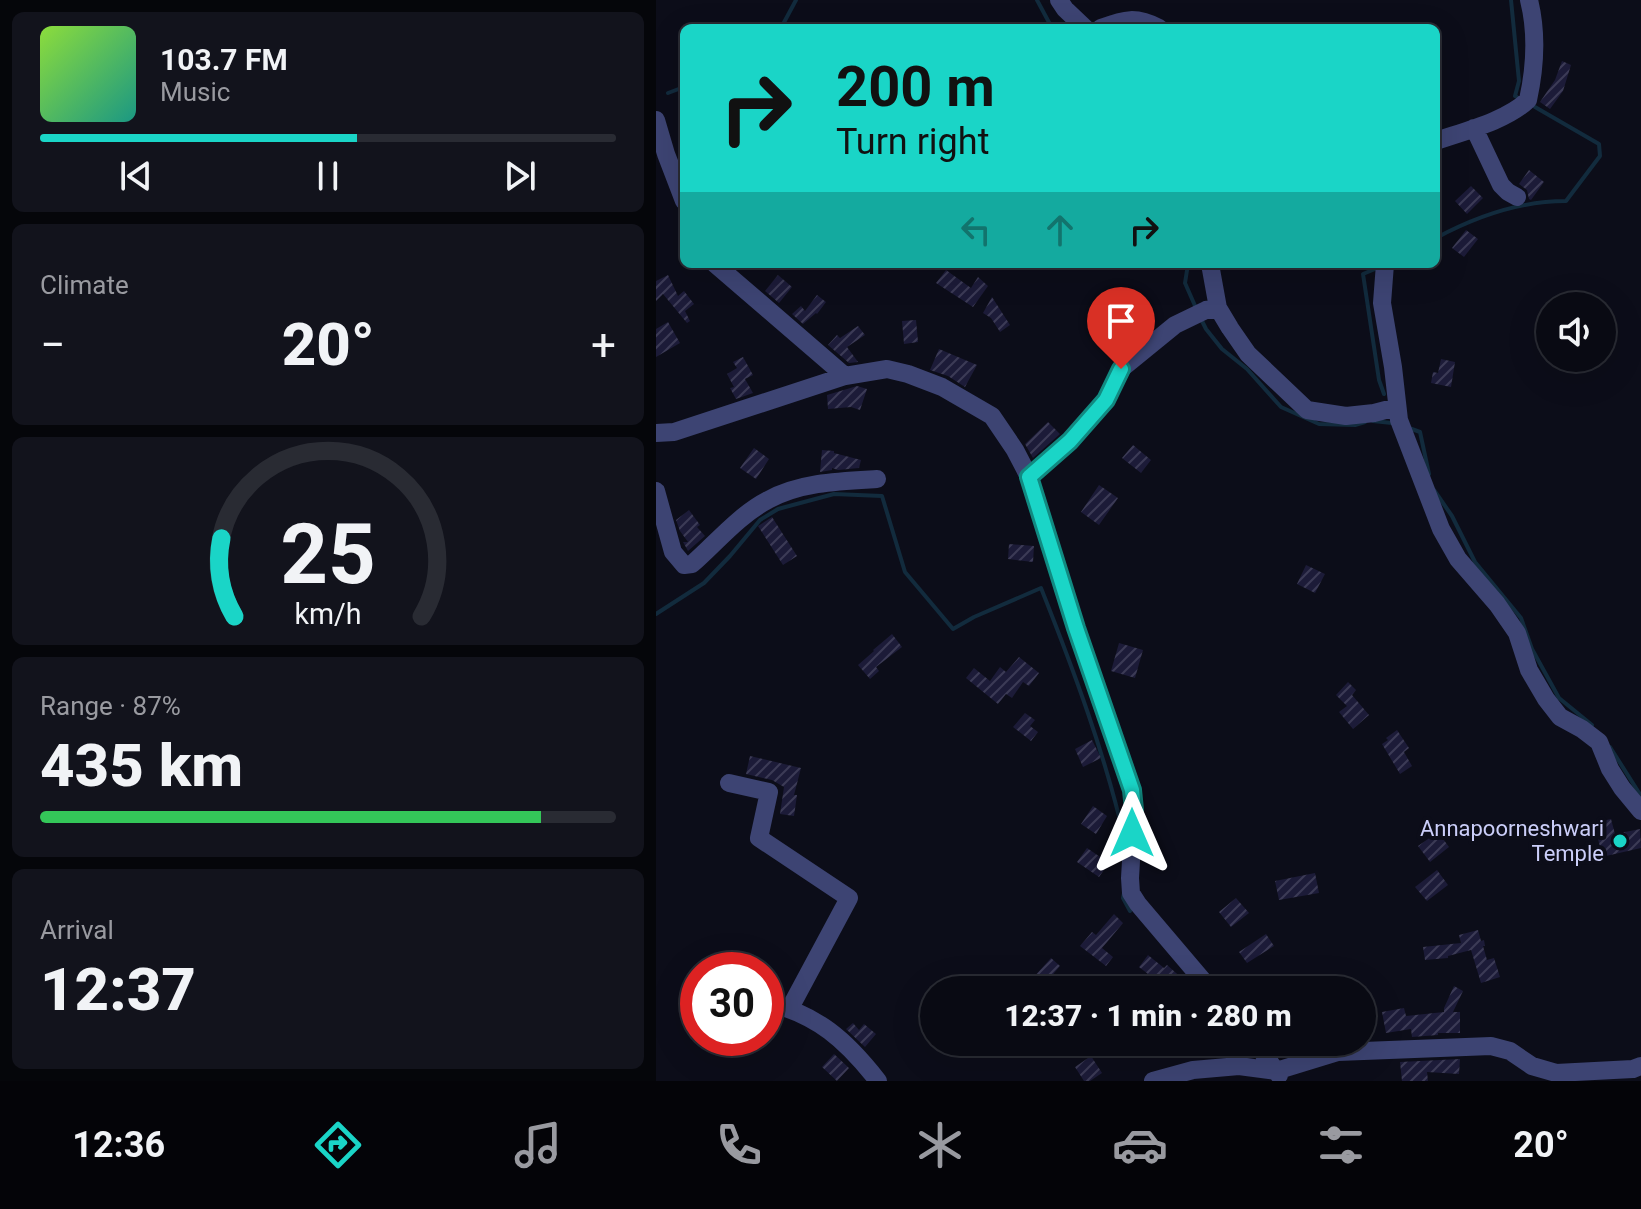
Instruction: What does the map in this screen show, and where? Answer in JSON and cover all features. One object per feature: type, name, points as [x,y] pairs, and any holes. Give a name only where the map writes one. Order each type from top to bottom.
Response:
[{"type":"street","points":[[1059,0],[1081,24]]},
{"type":"street","points":[[1440,140],[1520,108],[1528,100],[1534,40],[1529,0]]},
{"type":"street","points":[[1111,24],[1137,18],[1150,24]]},
{"type":"street","points":[[656,120],[680,191]]},
{"type":"street","points":[[1474,128],[1501,185],[1517,197]]},
{"type":"street","points":[[720,268],[845,376]]},
{"type":"street","points":[[1210,268],[1212,309],[1248,354],[1307,410],[1346,416],[1398,414]]},
{"type":"street","points":[[1385,268],[1382,303],[1398,414],[1441,529],[1458,559],[1497,604],[1517,633],[1529,670],[1546,699],[1560,717],[1599,742],[1610,769],[1641,811]]},
{"type":"street","points":[[1029,477],[1070,441],[1106,400],[1121,369],[1175,325],[1212,309]]},
{"type":"street","points":[[656,433],[674,432],[845,376],[887,369],[942,387],[992,416],[1029,477],[1076,628],[1132,790],[1131,893],[1199,976]]},
{"type":"street","points":[[656,491],[673,552],[684,565],[692,564],[766,500],[789,490],[877,479]]},
{"type":"street","points":[[729,783],[769,792],[759,838],[849,898],[790,1008]]},
{"type":"street","points":[[784,1006],[834,1033],[855,1052],[878,1081]]},
{"type":"street","points":[[1153,1081],[1193,1070],[1239,1066],[1280,1076],[1338,1052],[1491,1046],[1510,1051],[1532,1066],[1556,1073],[1641,1066]]},
{"type":"street","points":[[1265,1056],[1280,1076]]},
{"type":"building","points":[[1562,61],[1571,65],[1563,91],[1550,109],[1540,102],[1555,80]]},
{"type":"building","points":[[1529,170],[1544,182],[1531,200],[1527,190],[1519,184]]},
{"type":"building","points":[[1471,186],[1483,198],[1467,214],[1455,201]]},
{"type":"building","points":[[1466,230],[1478,239],[1464,257],[1452,248]]},
{"type":"building","points":[[946,270],[971,288],[978,277],[988,286],[973,307],[936,283]]},
{"type":"building","points":[[668,275],[678,296],[684,291],[694,304],[685,311],[690,321],[687,323],[663,294],[656,301],[656,281]]},
{"type":"building","points":[[778,275],[792,287],[779,303],[765,291]]},
{"type":"building","points":[[817,295],[826,302],[817,314],[803,324],[792,314],[801,306],[805,311]]},
{"type":"building","points":[[992,297],[1010,325],[1000,332],[991,318],[983,313]]},
{"type":"building","points":[[916,320],[918,342],[904,344],[902,321]]},
{"type":"building","points":[[668,322],[680,343],[656,357],[656,329]]},
{"type":"building","points":[[858,326],[865,335],[847,347],[858,362],[849,363],[828,345],[837,335],[840,338]]},
{"type":"building","points":[[939,349],[977,365],[965,387],[948,376],[930,370]]},
{"type":"building","points":[[743,357],[753,375],[745,379],[753,393],[736,399],[727,374],[737,368],[733,362]]},
{"type":"building","points":[[1441,359],[1455,362],[1451,387],[1431,383],[1433,372],[1438,373]]},
{"type":"building","points":[[857,386],[867,389],[860,410],[851,407],[828,409],[827,395]]},
{"type":"building","points":[[1048,422],[1060,434],[1033,458],[1025,444]]},
{"type":"building","points":[[1133,445],[1151,460],[1141,473],[1122,458]]},
{"type":"building","points":[[754,448],[769,459],[756,479],[740,468]]},
{"type":"building","points":[[822,450],[861,460],[859,468],[832,468],[820,472]]},
{"type":"building","points":[[1099,485],[1118,498],[1099,525],[1081,512]]},
{"type":"building","points":[[689,510],[705,536],[688,551],[683,542],[688,542],[676,520]]},
{"type":"building","points":[[772,517],[797,556],[783,565],[758,526]]},
{"type":"building","points":[[1009,544],[1034,546],[1033,562],[1008,559]]},
{"type":"building","points":[[1306,565],[1325,574],[1315,593],[1297,584]]},
{"type":"building","points":[[892,634],[902,647],[876,667],[879,671],[870,679],[858,665]]},
{"type":"building","points":[[1119,643],[1143,650],[1135,678],[1111,671]]},
{"type":"building","points":[[1019,657],[1039,673],[1029,686],[1023,682],[1012,698],[1006,694],[998,704],[966,678],[974,668],[990,681],[1000,667],[1006,672]]},
{"type":"building","points":[[1348,682],[1356,690],[1352,695],[1369,715],[1353,729],[1339,712],[1347,706],[1336,695]]},
{"type":"building","points":[[1025,713],[1035,720],[1030,726],[1038,732],[1031,741],[1013,727]]},
{"type":"building","points":[[1397,730],[1409,748],[1404,752],[1412,766],[1400,774],[1382,744]]},
{"type":"building","points":[[1092,740],[1101,758],[1083,767],[1075,749]]},
{"type":"building","points":[[750,756],[801,768],[794,795],[797,795],[794,816],[780,814],[784,787],[772,780],[746,774]]},
{"type":"building","points":[[1093,806],[1107,816],[1096,834],[1081,824]]},
{"type":"building","name":"Annapoorneshwari Temple","points":[[1611,819],[1615,834],[1640,829],[1641,848],[1606,856],[1600,847],[1594,823]]},
{"type":"building","points":[[1438,832],[1449,847],[1430,862],[1418,846]]},
{"type":"building","points":[[1087,848],[1109,863],[1099,877],[1077,862]]},
{"type":"building","points":[[1437,870],[1448,885],[1427,901],[1415,887]]},
{"type":"building","points":[[1315,873],[1319,893],[1279,900],[1275,881]]},
{"type":"building","points":[[1236,898],[1249,913],[1231,927],[1219,912]]},
{"type":"building","points":[[1114,914],[1123,923],[1102,948],[1113,957],[1106,966],[1080,946],[1092,932],[1096,935]]},
{"type":"building","points":[[1478,930],[1481,941],[1484,940],[1487,960],[1494,958],[1500,977],[1481,983],[1471,950],[1448,958],[1425,960],[1423,947],[1461,943],[1459,935]]},
{"type":"building","points":[[1266,934],[1274,946],[1247,963],[1239,952]]},
{"type":"building","points":[[1148,955],[1179,976],[1151,976],[1139,967]]},
{"type":"building","points":[[1051,958],[1060,966],[1052,976],[1035,976]]},
{"type":"building","points":[[1454,986],[1463,991],[1453,1012],[1460,1012],[1460,1033],[1412,1037],[1411,1029],[1386,1033],[1382,1012],[1404,1008],[1406,1016],[1444,1012]]},
{"type":"building","points":[[853,1023],[859,1030],[864,1024],[876,1034],[865,1047],[846,1029]]},
{"type":"building","points":[[834,1054],[849,1068],[837,1081],[822,1067]]},
{"type":"building","points":[[1091,1056],[1102,1073],[1090,1081],[1084,1081],[1075,1067]]},
{"type":"building","points":[[1460,1059],[1459,1074],[1427,1072],[1428,1081],[1402,1081],[1400,1062]]},
{"type":"waterway","points":[[783,24],[796,0]]},
{"type":"waterway","points":[[1037,0],[1050,24]]},
{"type":"waterway","points":[[1511,0],[1519,81],[1517,97]]},
{"type":"waterway","points":[[668,93],[680,88]]},
{"type":"waterway","points":[[1440,236],[1499,212],[1532,204],[1566,201],[1600,156],[1599,144],[1535,107]]},
{"type":"waterway","points":[[1187,268],[1185,283],[1196,308]]},
{"type":"waterway","points":[[1375,269],[1363,274],[1379,380],[1384,394]]},
{"type":"waterway","points":[[1201,319],[1222,349],[1247,369],[1281,407],[1319,424],[1355,425],[1365,422]]},
{"type":"waterway","points":[[1373,421],[1392,423]]},
{"type":"waterway","points":[[1409,428],[1420,432],[1429,474]]},
{"type":"waterway","points":[[1434,490],[1452,516],[1475,562],[1521,618],[1532,649],[1559,698],[1592,725]]},
{"type":"waterway","points":[[656,614],[704,583],[760,520],[778,509],[834,494],[882,496],[905,572],[953,629],[1041,588],[1088,713],[1125,841]]},
{"type":"waterway","points":[[1610,747],[1641,796]]},
{"type":"waterway","points":[[1124,893],[1123,898],[1130,911]]},
{"type":"place","name":"Annapoorneshwari Temple","points":[[1620,841]]},
{"type":"route","points":[[1121,369],[1106,400],[1070,441],[1029,477],[1076,628],[1132,790],[1132,833]]}]
